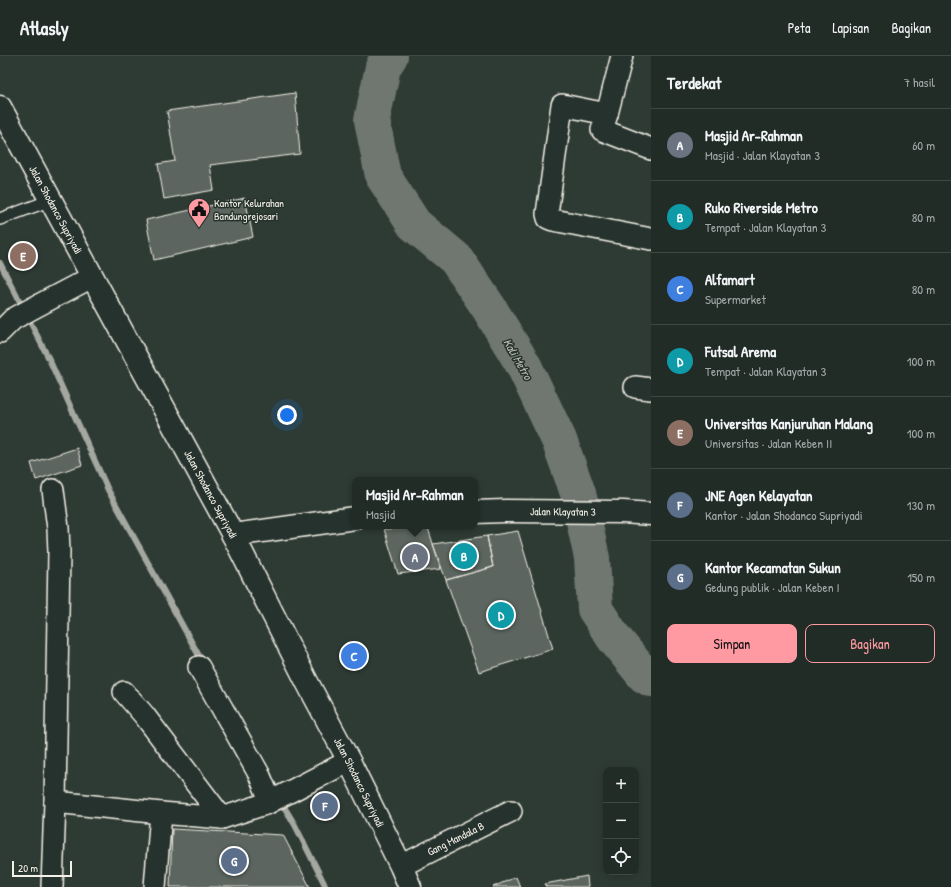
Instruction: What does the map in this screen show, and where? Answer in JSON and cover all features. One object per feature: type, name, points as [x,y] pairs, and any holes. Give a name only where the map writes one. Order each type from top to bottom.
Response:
[{"type":"main road","name":"Jalan Shodanco Supriyadi","points":[[0,107],[232,535],[349,761],[410,887]]},
{"type":"main road","name":"Jalan Klayatan 3","points":[[478,512],[623,512],[651,514]]},
{"type":"main road","points":[[232,535],[352,518]]},
{"type":"street","points":[[622,56],[602,130],[651,149]]},
{"type":"street","points":[[607,114],[562,105],[547,214],[548,218],[651,239]]},
{"type":"street","points":[[7,326],[35,306],[92,277]]},
{"type":"street","points":[[52,887],[55,802],[59,552],[58,528],[53,490]]},
{"type":"street","points":[[199,667],[259,774],[270,802]]},
{"type":"street","points":[[124,692],[222,818]]},
{"type":"street","points":[[55,802],[222,818],[270,802],[349,761]]},
{"type":"street","name":"Gang Mandala B","points":[[401,866],[511,811]]},
{"type":"street","points":[[155,887],[161,813]]},
{"type":"lane","points":[[0,219],[51,200]]},
{"type":"building","points":[[295,93],[300,154],[210,165],[214,190],[164,199],[158,164],[175,161],[167,111]]},
{"type":"building","name":"Kantor Kelurahan Bandungrejosari","points":[[245,198],[253,237],[154,260],[146,220]]},
{"type":"building","points":[[77,448],[82,465],[36,480],[31,463]]},
{"type":"building","points":[[384,529],[428,529],[441,569],[398,574]]},
{"type":"building","points":[[518,531],[553,649],[479,672],[446,580],[493,567],[487,536]]},
{"type":"building","points":[[487,536],[493,567],[446,580],[433,544]]},
{"type":"building","points":[[172,829],[283,835],[310,887],[170,887]]},
{"type":"building","points":[[587,876],[588,887],[546,887],[545,884]]},
{"type":"building","points":[[516,877],[520,887],[493,887]]},
{"type":"waterway","name":"Kali Metro","points":[[390,56],[383,67],[372,120],[383,176],[414,224],[456,259],[489,308],[524,366],[559,440],[578,493],[592,558],[595,609],[614,638],[644,675],[651,679]]},
{"type":"waterway","points":[[0,263],[49,359],[108,490],[203,663]]},
{"type":"waterway","points":[[280,800],[295,825],[326,887]]},
{"type":"place","name":"Kantor Kelurahan Bandungrejosari","points":[[199,228]]},
{"type":"place","name":"Universitas Kanjuruhan Malang","points":[[23,256]]},
{"type":"place","name":"Ruko Riverside Metro","points":[[464,556]]},
{"type":"place","name":"Masjid Ar-Rahman","points":[[415,557]]},
{"type":"place","name":"Futsal Arema","points":[[501,615]]},
{"type":"place","name":"Alfamart","points":[[354,656]]},
{"type":"place","name":"JNE Agen Kelayatan","points":[[325,806]]},
{"type":"place","name":"Kantor Kecamatan Sukun","points":[[234,861]]}]
